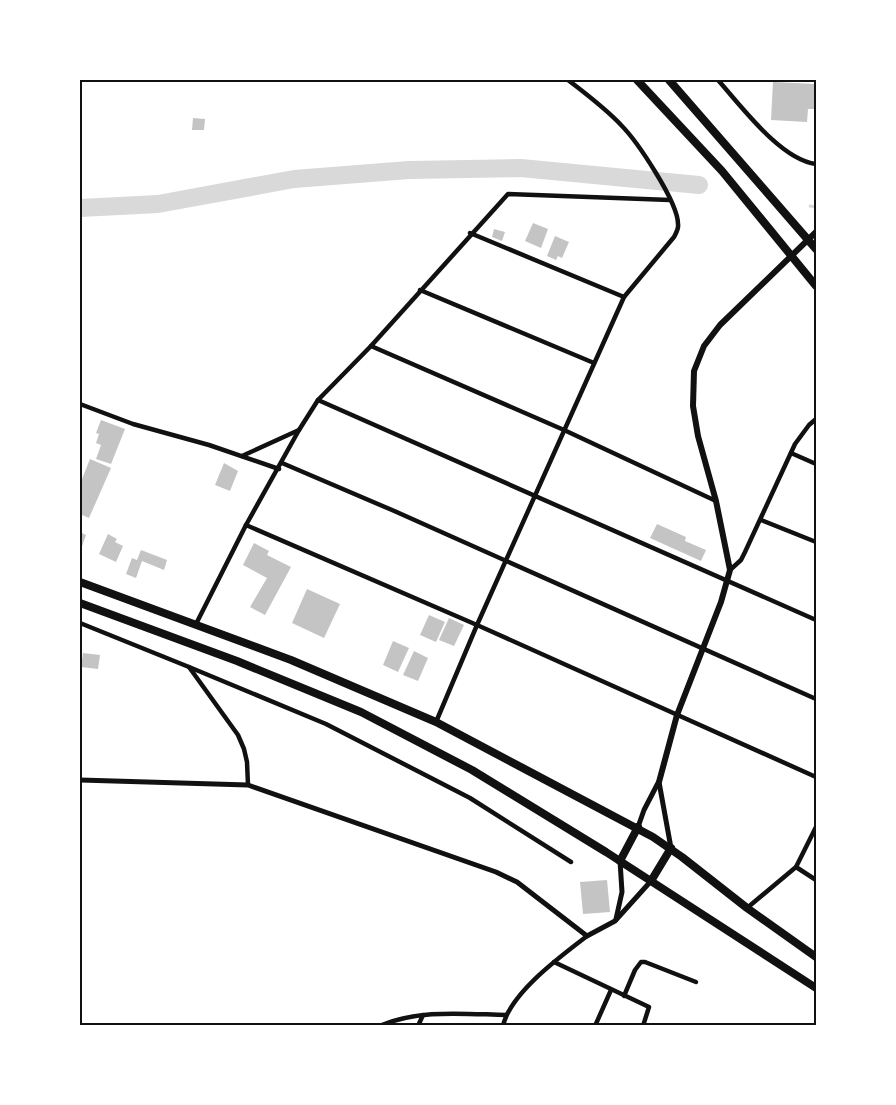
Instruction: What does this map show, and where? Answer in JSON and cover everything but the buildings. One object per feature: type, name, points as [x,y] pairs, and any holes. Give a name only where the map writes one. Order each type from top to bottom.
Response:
[{"type":"highway","points":[[637,80],[722,171],[816,286]]},
{"type":"highway","points":[[669,80],[816,249]]},
{"type":"highway","points":[[80,582],[291,660],[436,722],[638,827],[670,848],[747,908],[816,957]]},
{"type":"highway","points":[[80,603],[237,661],[361,712],[496,783],[816,988]]},
{"type":"highway","points":[[620,861],[638,827]]},
{"type":"highway","points":[[651,881],[670,848]]},
{"type":"main road","points":[[659,782],[677,715],[730,570],[693,406],[692,387],[698,358],[720,324],[816,232]]},
{"type":"street","points":[[436,722],[624,297],[678,230],[679,223],[664,187],[632,136],[568,80]]},
{"type":"street","points":[[718,80],[783,149],[803,161],[816,164]]},
{"type":"street","points":[[196,624],[246,525],[318,400],[371,346],[507,194],[670,200]]},
{"type":"street","points":[[470,233],[624,297]]},
{"type":"street","points":[[420,290],[594,363]]},
{"type":"street","points":[[371,346],[564,430],[716,501]]},
{"type":"street","points":[[318,400],[816,620]]},
{"type":"street","points":[[80,404],[133,424],[209,445],[279,469]]},
{"type":"street","points":[[730,570],[741,560],[801,435],[816,419]]},
{"type":"street","points":[[242,456],[299,430]]},
{"type":"street","points":[[791,453],[816,464]]},
{"type":"street","points":[[282,463],[816,699]]},
{"type":"street","points":[[761,520],[816,542]]},
{"type":"street","points":[[246,525],[477,625],[816,777]]},
{"type":"street","points":[[80,623],[326,724],[470,798],[571,862]]},
{"type":"street","points":[[189,667],[237,735],[247,762],[248,785]]},
{"type":"street","points":[[80,780],[248,785],[496,872],[517,882],[586,936]]},
{"type":"street","points":[[638,827],[659,782]]},
{"type":"street","points":[[659,782],[670,848]]},
{"type":"street","points":[[747,908],[796,867],[816,827]]},
{"type":"street","points":[[615,921],[622,892],[620,861]]},
{"type":"street","points":[[796,867],[816,880]]},
{"type":"street","points":[[503,1026],[506,1015],[516,1001],[554,962],[586,936],[615,921],[651,881]]},
{"type":"street","points":[[554,962],[649,1007],[643,1026]]},
{"type":"street","points":[[624,996],[641,962],[696,982]]},
{"type":"street","points":[[595,1026],[611,990]]},
{"type":"street","points":[[379,1026],[397,1019],[423,1015],[506,1015]]},
{"type":"street","points":[[418,1026],[423,1015]]},
{"type":"waterway","points":[[80,208],[158,204],[294,179],[409,170],[521,168],[699,185]]},
{"type":"waterway","points":[[810,206],[816,207]]}]
